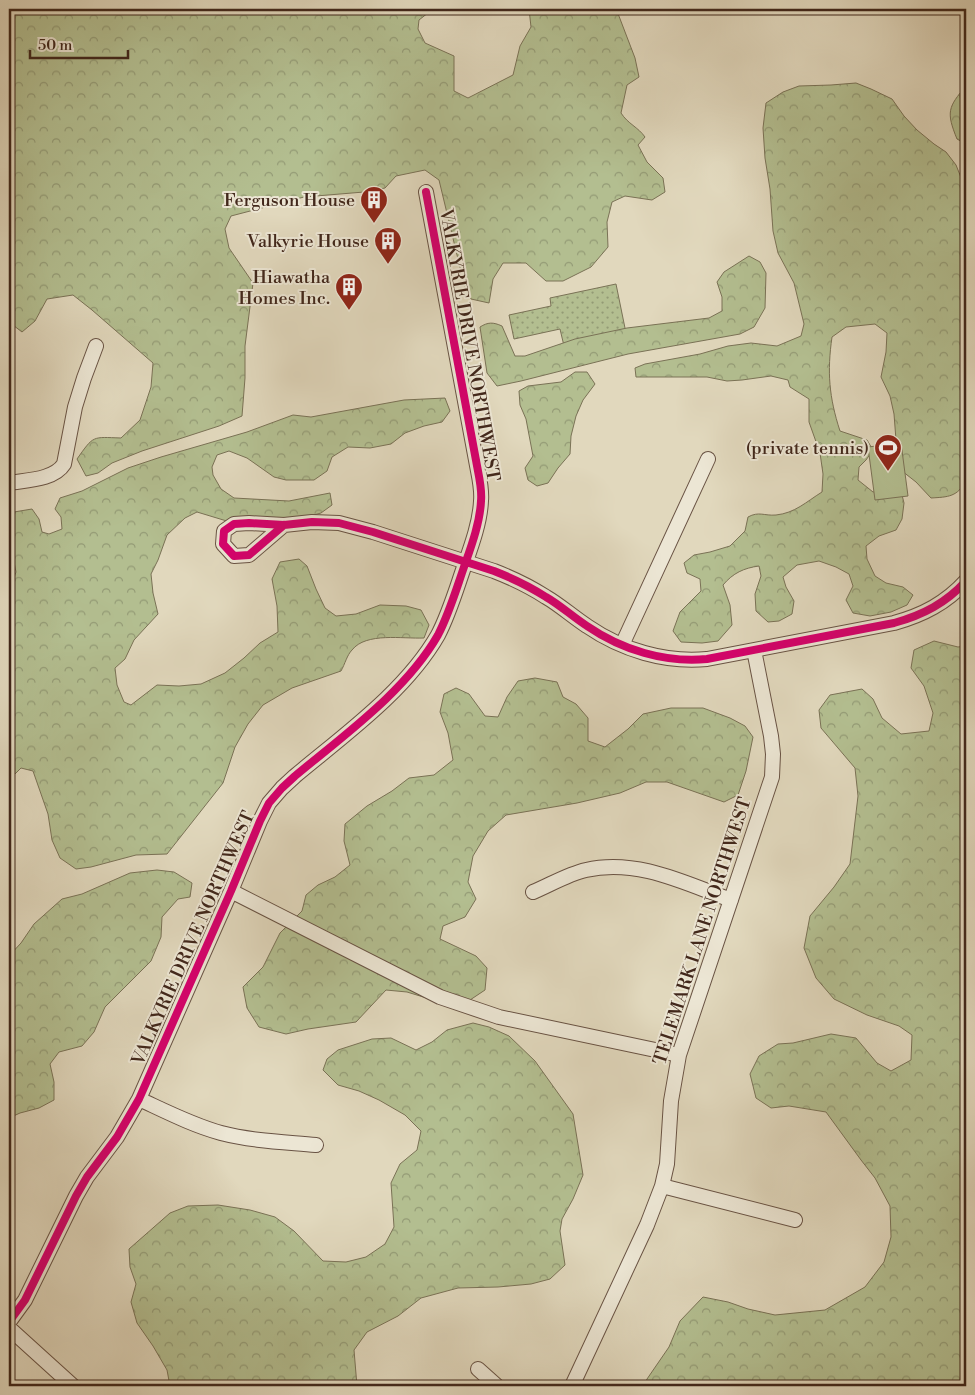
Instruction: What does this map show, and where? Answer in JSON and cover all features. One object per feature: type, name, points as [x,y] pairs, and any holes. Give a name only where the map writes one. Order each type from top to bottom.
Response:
[{"type":"street","name":"VALKYRIE DRIVE NORTHWEST","points":[[9,1322],[25,1300],[80,1189],[122,1130],[139,1099],[269,803],[295,776],[389,696],[415,668],[428,650],[448,612],[480,514],[482,500],[426,192]]},
{"type":"street","points":[[9,483],[46,476],[61,469],[64,464],[74,407],[96,346]]},
{"type":"street","points":[[622,644],[708,459]]},
{"type":"street","points":[[284,525],[330,522],[355,526],[494,571],[524,584],[547,597],[602,636],[644,653],[677,660],[707,659],[914,617],[944,600],[966,581]]},
{"type":"street","name":"TELEMARK LANE NORTHWEST","points":[[572,1386],[647,1225],[662,1186],[667,1164],[671,1101],[680,1055],[772,777],[774,754],[754,650]]},
{"type":"street","points":[[533,892],[577,872],[614,866],[652,872],[731,900]]},
{"type":"street","points":[[231,891],[440,998],[500,1017],[680,1055]]},
{"type":"street","points":[[139,1099],[194,1124],[219,1132],[262,1141],[316,1145]]},
{"type":"street","points":[[662,1186],[795,1220]]},
{"type":"street","points":[[9,1328],[72,1386]]},
{"type":"street","points":[[478,1369],[497,1386]]},
{"type":"green space","points":[[9,9],[433,9],[419,20],[418,29],[425,43],[454,56],[454,91],[468,98],[513,75],[520,46],[531,27],[529,9],[615,9],[635,58],[639,77],[627,85],[621,113],[645,137],[638,145],[647,162],[663,178],[665,192],[652,200],[625,196],[612,202],[607,222],[608,247],[591,267],[563,281],[546,281],[526,263],[503,263],[493,279],[489,303],[471,299],[464,284],[439,180],[425,170],[396,176],[385,188],[364,192],[304,197],[231,216],[225,229],[229,248],[253,283],[245,346],[242,416],[219,426],[142,451],[112,463],[98,473],[86,476],[77,459],[87,445],[94,439],[104,437],[121,438],[140,420],[151,387],[153,363],[73,295],[47,299],[35,321],[22,332],[9,322]]},
{"type":"green space","points":[[856,83],[892,99],[917,130],[946,152],[956,165],[962,180],[966,204],[966,480],[956,493],[931,498],[902,471],[894,458],[896,440],[894,414],[890,396],[881,377],[886,352],[887,333],[875,324],[846,327],[832,337],[830,362],[831,396],[840,431],[867,440],[873,450],[859,467],[858,480],[873,492],[889,489],[901,491],[904,503],[902,519],[896,530],[879,536],[866,546],[867,559],[875,576],[886,583],[903,587],[913,595],[907,605],[891,612],[870,616],[853,613],[846,600],[853,586],[849,574],[819,561],[797,565],[783,577],[794,601],[792,614],[779,621],[768,622],[756,611],[755,594],[761,576],[759,566],[754,567],[735,574],[723,585],[730,605],[732,625],[718,641],[702,643],[681,642],[673,631],[680,612],[701,591],[700,579],[687,573],[684,563],[694,555],[730,546],[745,531],[748,517],[755,514],[776,515],[789,512],[822,492],[823,474],[820,453],[809,422],[809,399],[790,387],[788,380],[771,376],[727,381],[707,377],[636,377],[635,368],[645,364],[700,354],[728,346],[751,343],[777,346],[801,336],[804,324],[794,283],[778,253],[773,231],[763,128],[766,103],[783,92],[799,86]]},
{"type":"green space","points":[[966,86],[966,144],[957,139],[950,116],[955,99]]},
{"type":"green space","points":[[749,256],[760,262],[766,273],[765,308],[754,327],[740,334],[628,354],[497,386],[487,373],[480,327],[483,325],[491,323],[502,326],[515,356],[525,356],[575,339],[627,328],[709,318],[722,311],[722,297],[717,282],[724,272]]},
{"type":"green space","points":[[616,284],[626,333],[564,346],[560,329],[514,339],[509,315],[551,306],[550,298]]},
{"type":"green space","points":[[575,372],[587,372],[595,384],[583,400],[576,416],[571,436],[570,454],[548,483],[537,486],[528,480],[525,468],[533,456],[526,419],[520,405],[519,391],[528,386],[561,382]]},
{"type":"green space","points":[[445,398],[450,411],[442,422],[405,433],[391,444],[370,448],[348,447],[332,457],[327,471],[314,480],[286,480],[274,477],[247,458],[229,451],[217,455],[212,467],[213,475],[221,489],[234,498],[289,501],[330,493],[332,505],[321,513],[299,519],[230,522],[197,512],[185,518],[167,535],[151,574],[158,614],[134,640],[125,659],[115,668],[117,685],[124,702],[131,705],[157,685],[201,684],[225,673],[260,643],[278,632],[277,606],[272,579],[280,562],[299,559],[307,566],[325,608],[336,616],[356,614],[380,605],[406,606],[421,610],[429,625],[424,638],[385,638],[358,644],[350,652],[341,671],[292,688],[263,705],[248,724],[235,747],[223,783],[167,854],[136,855],[76,869],[60,858],[52,840],[48,814],[33,771],[21,768],[10,779],[9,789],[9,591],[16,572],[9,536],[9,519],[14,512],[32,509],[39,519],[42,532],[49,534],[62,529],[61,517],[55,509],[60,498],[82,491],[128,468],[247,432],[293,415],[311,417],[404,400]]},
{"type":"green space","name":"(private tennis)","points":[[901,443],[908,496],[875,500],[868,447]]},
{"type":"green space","points":[[934,641],[958,647],[966,646],[966,809],[964,815],[965,909],[963,959],[966,976],[966,1386],[644,1386],[669,1347],[680,1321],[703,1297],[775,1315],[825,1310],[865,1287],[884,1262],[891,1237],[890,1206],[875,1178],[826,1112],[789,1106],[771,1108],[756,1098],[750,1074],[759,1056],[778,1044],[793,1043],[831,1034],[856,1038],[877,1063],[891,1071],[911,1060],[912,1035],[899,1026],[867,1015],[834,999],[816,978],[804,948],[810,916],[850,864],[858,796],[855,768],[821,728],[819,710],[830,695],[862,689],[873,699],[882,718],[901,734],[929,731],[933,713],[924,686],[911,668],[914,650]]},
{"type":"green space","points":[[535,678],[557,682],[563,697],[576,704],[588,718],[588,741],[605,747],[643,714],[671,708],[703,708],[745,726],[753,737],[746,771],[738,795],[724,802],[667,782],[646,782],[620,793],[577,803],[506,815],[488,831],[473,856],[468,882],[476,899],[465,917],[443,926],[440,939],[476,956],[487,968],[485,990],[467,1002],[443,1003],[407,992],[386,990],[356,1022],[286,1034],[259,1027],[247,1008],[243,987],[263,967],[280,933],[302,911],[306,895],[318,885],[335,877],[350,865],[344,841],[345,824],[367,806],[409,778],[434,775],[453,760],[448,733],[440,712],[444,694],[456,688],[469,694],[485,716],[498,717],[507,697],[518,681]]},
{"type":"green space","points":[[157,870],[174,872],[192,883],[190,897],[178,899],[162,917],[161,937],[151,961],[105,1007],[94,1032],[82,1046],[59,1052],[50,1064],[54,1082],[54,1100],[39,1108],[9,1118],[9,956],[34,924],[62,899],[82,894],[130,873]]},
{"type":"green space","points":[[473,1023],[489,1027],[509,1036],[535,1061],[573,1114],[583,1175],[562,1219],[560,1231],[565,1265],[550,1279],[531,1284],[458,1288],[421,1298],[398,1316],[367,1332],[354,1350],[357,1386],[170,1386],[167,1370],[137,1323],[131,1302],[136,1284],[130,1267],[129,1249],[170,1213],[188,1206],[218,1205],[250,1210],[275,1217],[294,1231],[323,1261],[346,1262],[366,1257],[385,1244],[394,1227],[391,1183],[400,1164],[417,1150],[421,1131],[405,1115],[379,1100],[359,1091],[338,1085],[323,1070],[327,1059],[338,1050],[372,1039],[391,1038],[416,1050],[432,1042],[447,1030]]},
{"type":"cycle path","points":[[9,1322],[25,1300],[87,1177],[117,1137],[139,1099],[269,803],[295,776],[392,693],[425,655],[446,619],[477,526],[481,490],[426,192]]},
{"type":"cycle path","points":[[284,525],[249,555],[234,556],[223,544],[224,531],[234,524],[339,523],[494,571],[540,593],[587,626],[615,642],[644,653],[675,659],[707,659],[894,623],[915,616],[942,602],[966,581]]},
{"type":"place","name":"Ferguson House","points":[[374,224]]},
{"type":"place","name":"Valkyrie House","points":[[388,265]]},
{"type":"place","name":"Hiawatha Homes Inc.","points":[[349,311]]},
{"type":"place","name":"(private tennis)","points":[[888,472]]}]
